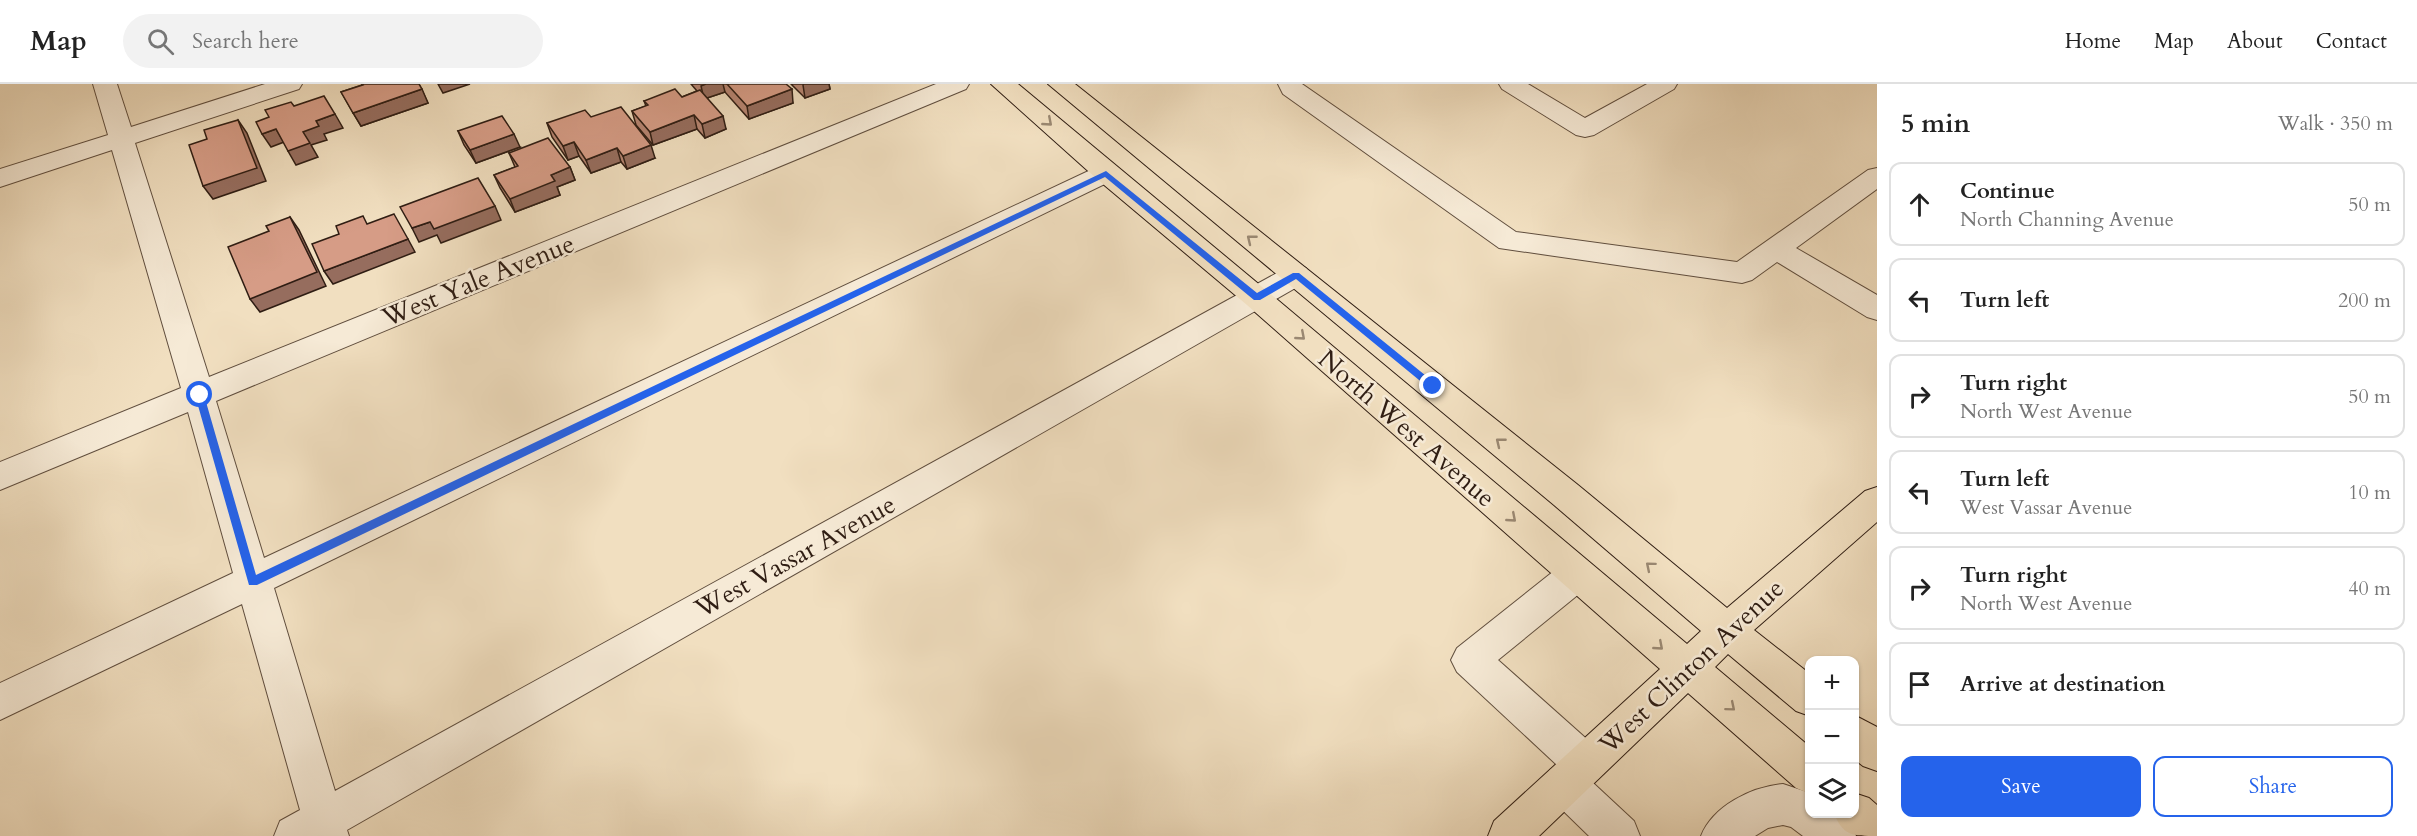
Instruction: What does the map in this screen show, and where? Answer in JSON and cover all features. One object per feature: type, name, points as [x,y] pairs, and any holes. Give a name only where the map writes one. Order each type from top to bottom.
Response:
[{"type":"main road","name":"North West Avenue","points":[[1004,84],[1106,173],[1257,298],[1805,771]]},
{"type":"main road","name":"North West Avenue","points":[[1060,84],[1566,495],[1805,695]]},
{"type":"main road","name":"West Clinton Avenue","points":[[1509,836],[1727,631],[1874,508]]},
{"type":"main road","points":[[1859,738],[1877,752]]},
{"type":"main road","points":[[1859,817],[1877,832]]},
{"type":"street","points":[[105,84],[200,395],[253,582],[315,831]]},
{"type":"street","points":[[0,178],[290,84]]},
{"type":"street","name":"West Yale Avenue","points":[[0,476],[957,84]]},
{"type":"street","points":[[1290,84],[1292,89],[1509,241],[1742,273],[1877,176]]},
{"type":"street","points":[[1512,84],[1585,129],[1665,84]]},
{"type":"street","points":[[0,702],[1106,173]]},
{"type":"street","points":[[1776,249],[1877,309]]},
{"type":"street","name":"West Vassar Avenue","points":[[315,831],[1296,275]]},
{"type":"street","points":[[1577,574],[1470,660],[1575,774],[1619,836]]},
{"type":"street","points":[[1726,835],[1766,806],[1786,804],[1805,812],[1834,836]]},
{"type":"building","points":[[362,84],[419,84],[422,89],[353,113],[341,92]]},
{"type":"building","points":[[727,84],[786,84],[792,89],[747,106]]},
{"type":"building","points":[[675,89],[682,97],[700,90],[723,116],[702,124],[694,115],[650,132],[632,111],[648,105],[644,101]]},
{"type":"building","points":[[324,96],[335,114],[316,121],[319,126],[303,132],[310,143],[288,151],[276,129],[262,134],[256,122],[269,117],[265,110],[291,102],[294,106]]},
{"type":"building","points":[[621,107],[651,145],[623,156],[617,148],[586,160],[574,142],[563,146],[547,123],[585,110],[591,117]]},
{"type":"building","points":[[502,116],[514,134],[470,150],[458,131]]},
{"type":"building","points":[[238,120],[257,168],[203,186],[189,145],[207,139],[204,130]]},
{"type":"building","points":[[548,138],[570,167],[551,175],[555,181],[510,199],[494,175],[518,166],[509,153]]},
{"type":"building","points":[[478,178],[495,206],[434,229],[430,222],[412,228],[400,207]]},
{"type":"building","points":[[394,214],[408,239],[324,271],[312,244],[339,234],[336,226],[363,216],[367,224]]},
{"type":"building","points":[[290,217],[317,272],[250,299],[228,247],[269,231],[266,226]]},
{"type":"route","points":[[200,395],[253,582],[1106,173],[1257,298],[1296,275],[1433,386]]}]
